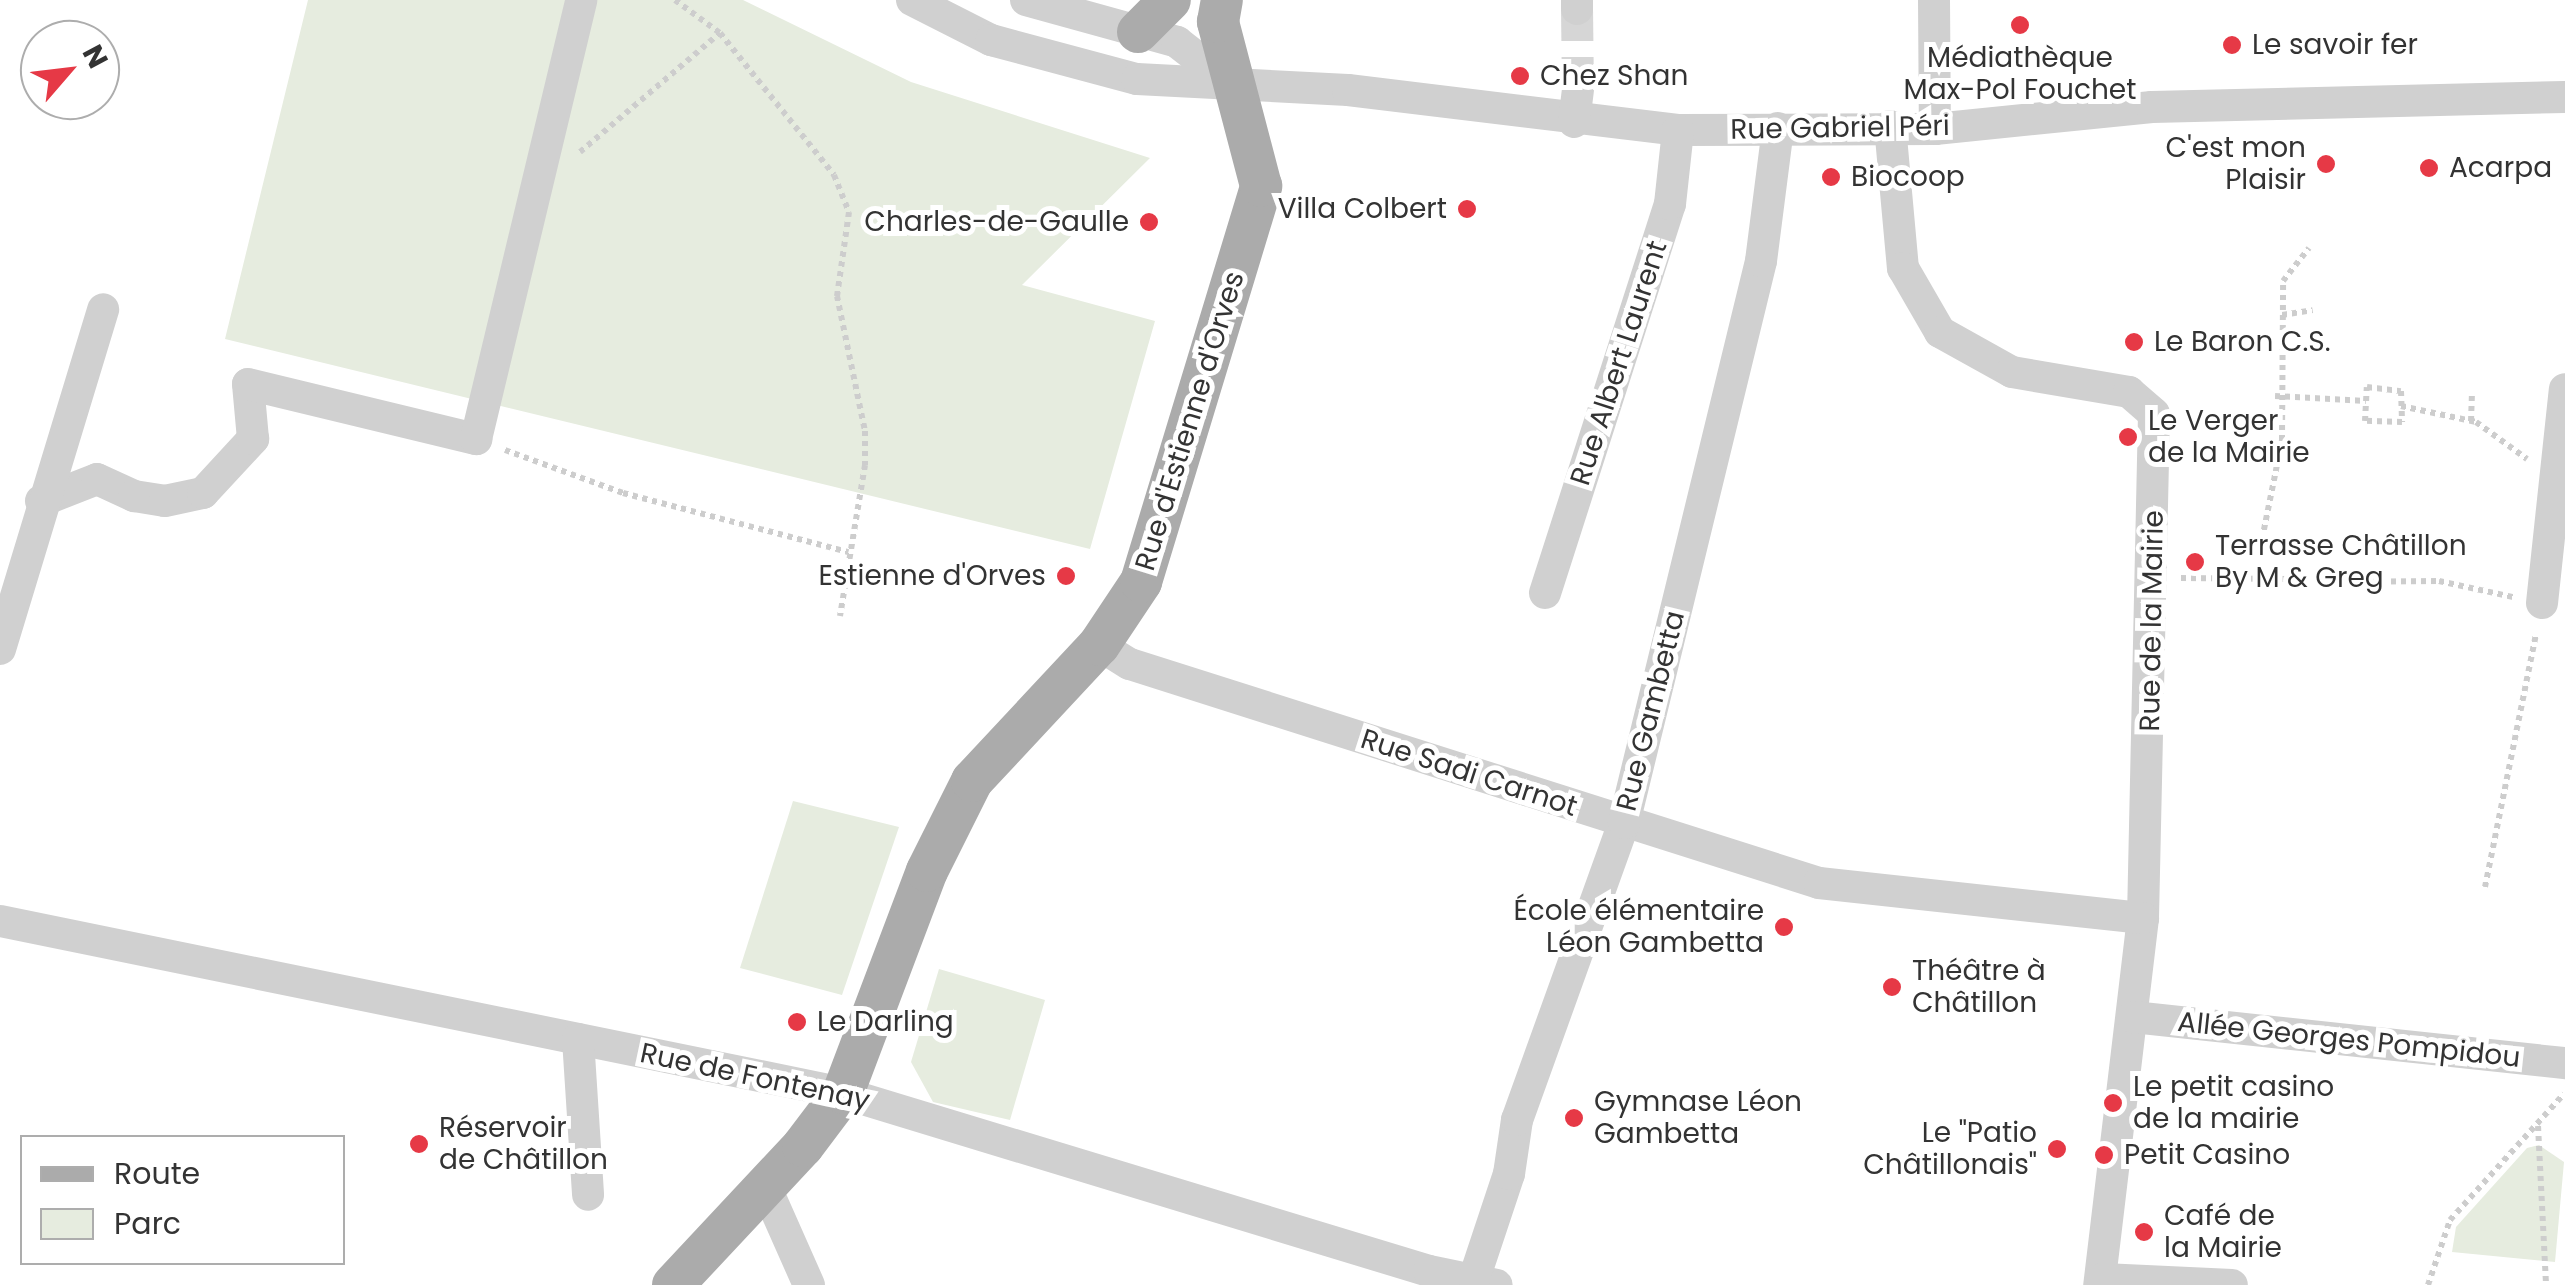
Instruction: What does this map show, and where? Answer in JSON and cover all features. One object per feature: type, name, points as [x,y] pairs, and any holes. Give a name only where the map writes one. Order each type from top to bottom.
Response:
[{"type":"main road","points":[[1138,32],[1170,0]]},
{"type":"main road","name":"Rue d'Estienne d'Orves","points":[[673,1285],[766,1188],[844,1093],[927,871],[972,781],[1098,645],[1142,582],[1261,186],[1218,22],[1222,0]]},
{"type":"street","points":[[41,500],[97,479],[134,496],[165,501],[203,493],[252,439],[248,384],[476,439],[581,0]]},
{"type":"street","name":"Rue Gabriel Péri","points":[[912,0],[991,40],[1137,79],[1236,88],[1348,90],[1574,122],[1678,130],[1890,126],[1936,129],[2152,107],[2565,97]]},
{"type":"street","points":[[1026,0],[1177,42],[1236,88]]},
{"type":"street","points":[[1934,0],[1936,129]]},
{"type":"street","points":[[1574,122],[1578,89]]},
{"type":"street","name":"Rue de la Mairie","points":[[1890,126],[1904,268],[1940,332],[2012,372],[2116,388],[2150,406],[2154,578],[2144,918],[2101,1282]]},
{"type":"street","name":"Rue Gambetta","points":[[1486,1282],[1516,1120],[1624,823],[1761,261],[1778,128]]},
{"type":"street","name":"Rue Albert Laurent","points":[[1545,593],[1670,204],[1678,130]]},
{"type":"street","points":[[0,649],[41,500],[103,309]]},
{"type":"street","points":[[2542,603],[2544,544],[2565,389]]},
{"type":"street","name":"Rue Sadi Carnot","points":[[1098,645],[1130,664],[1819,884],[2144,918]]},
{"type":"street","name":"Rue de Fontenay","points":[[0,921],[844,1093],[1486,1282]]},
{"type":"street","name":"Allée Georges Pompidou","points":[[2133,1017],[2565,1063]]},
{"type":"street","points":[[578,1038],[588,1195]]},
{"type":"street","points":[[766,1188],[809,1285]]},
{"type":"street","points":[[2101,1282],[2232,1285]]},
{"type":"path","points":[[676,0],[720,33],[834,176],[848,212],[837,296],[865,431],[865,465],[840,616]]},
{"type":"path","points":[[536,194],[720,33]]},
{"type":"path","points":[[2256,568],[2272,466],[2282,440],[2279,396],[2283,282],[2308,248]]},
{"type":"path","points":[[2282,315],[2313,310]]},
{"type":"path","points":[[2368,387],[2401,390],[2401,406],[2402,422],[2365,421],[2368,387]]},
{"type":"path","points":[[2471,422],[2472,394]]},
{"type":"path","points":[[2279,396],[2366,401]]},
{"type":"path","points":[[2401,406],[2471,422],[2526,458],[2554,464]]},
{"type":"path","points":[[476,439],[623,493],[848,552]]},
{"type":"path","points":[[2154,578],[2288,579]]},
{"type":"path","points":[[2331,582],[2439,580],[2542,603],[2486,887]]},
{"type":"path","points":[[2428,1285],[2450,1220],[2565,1093]]},
{"type":"path","points":[[2538,1124],[2546,1285]]},
{"type":"green space","points":[[308,0],[743,0],[911,82],[1150,158],[1022,285],[1155,321],[1090,549],[225,339]]},
{"type":"green space","points":[[793,801],[899,827],[842,995],[740,968]]},
{"type":"green space","points":[[939,969],[1045,1000],[1010,1120],[933,1102],[911,1062]]},
{"type":"green space","points":[[2539,1145],[2564,1162],[2555,1262],[2452,1252],[2456,1227],[2527,1148]]},
{"type":"tunnel","points":[[1577,9],[1578,89]]},
{"type":"place","name":"Médiathèque Max-Pol Fouchet","points":[[2020,25]]},
{"type":"place","name":"Le savoir fer","points":[[2232,45]]},
{"type":"place","name":"Chez Shan","points":[[1520,76]]},
{"type":"place","name":"C'est mon Plaisir","points":[[2326,164]]},
{"type":"place","name":"Acarpa","points":[[2429,168]]},
{"type":"place","name":"Biocoop","points":[[1831,177]]},
{"type":"place","name":"Villa Colbert","points":[[1467,209]]},
{"type":"place","name":"Charles-de-Gaulle","points":[[1149,222]]},
{"type":"place","name":"Le Baron C.S.","points":[[2134,342]]},
{"type":"place","name":"Le Verger de la Mairie","points":[[2128,437]]},
{"type":"place","name":"Terrasse Châtillon By M & Greg","points":[[2195,562]]},
{"type":"place","name":"Estienne d'Orves","points":[[1066,576]]},
{"type":"place","name":"École élémentaire Léon Gambetta","points":[[1784,927]]},
{"type":"place","name":"Théâtre à Châtillon","points":[[1892,987]]},
{"type":"place","name":"Le Darling","points":[[797,1022]]},
{"type":"place","name":"Le petit casino de la mairie","points":[[2113,1103]]},
{"type":"place","name":"Gymnase Léon Gambetta","points":[[1574,1118]]},
{"type":"place","name":"Réservoir de Châtillon","points":[[419,1144]]},
{"type":"place","name":"Le \"Patio Châtillonais\"","points":[[2057,1149]]},
{"type":"place","name":"Petit Casino","points":[[2104,1155]]},
{"type":"place","name":"Café de la Mairie","points":[[2144,1232]]}]
